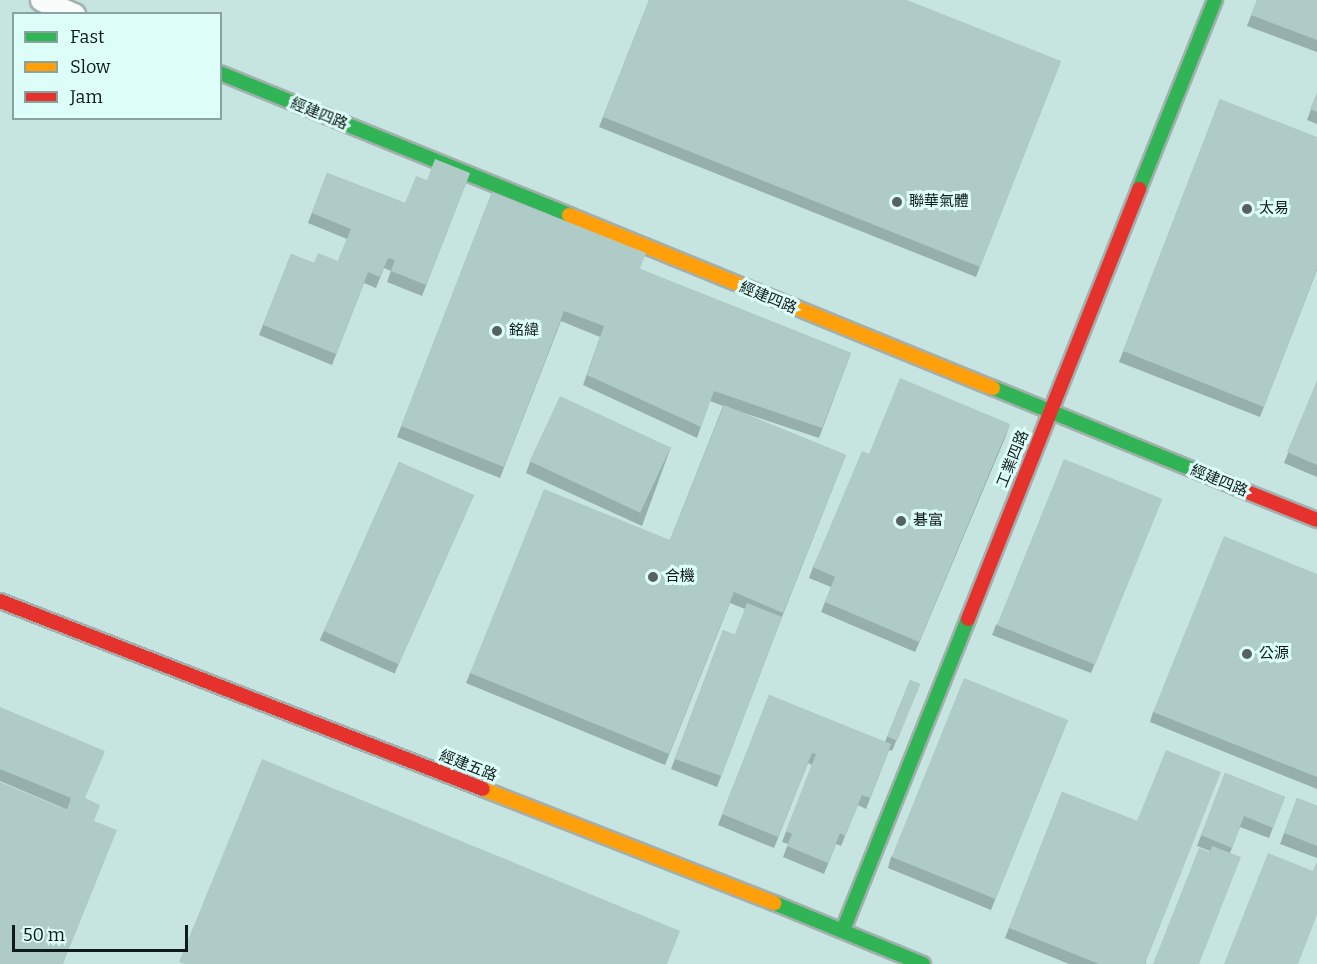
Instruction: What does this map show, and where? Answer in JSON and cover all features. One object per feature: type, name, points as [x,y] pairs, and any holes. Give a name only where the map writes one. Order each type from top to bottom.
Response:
[{"type":"street","points":[[41,0],[69,12]]},
{"type":"street","name":"工業四路","points":[[843,930],[1215,0]]},
{"type":"street","name":"經建四路","points":[[222,75],[1049,413],[1317,520]]},
{"type":"street","name":"經建五路","points":[[0,601],[843,930],[922,964]]},
{"type":"shaded area","points":[[0,0],[1317,0],[1317,964],[0,964]]},
{"type":"building","name":"聯華氣體","points":[[649,0],[907,0],[1061,61],[980,267],[603,117]]},
{"type":"building","points":[[1257,0],[1317,0],[1317,40],[1251,15]]},
{"type":"building","points":[[1317,93],[1317,112],[1310,109]]},
{"type":"building","name":"太易","points":[[1220,99],[1317,137],[1317,269],[1264,407],[1123,351]]},
{"type":"building","points":[[435,159],[470,173],[426,285],[391,271],[395,260],[388,258],[380,277],[368,272],[336,354],[263,325],[291,254],[314,263],[318,253],[338,261],[351,229],[312,213],[327,173],[405,203],[416,176],[427,180]]},
{"type":"building","points":[[492,192],[646,253],[640,269],[851,353],[822,428],[714,391],[701,427],[587,375],[604,326],[564,311],[504,467],[401,426]]},
{"type":"building","name":"碁富","points":[[900,378],[1010,424],[919,642],[825,602],[835,577],[813,567],[862,451],[869,454]]},
{"type":"building","points":[[1317,381],[1317,465],[1287,452]]},
{"type":"building","points":[[560,396],[671,448],[640,513],[530,461]]},
{"type":"building","name":"合機","points":[[724,405],[846,455],[783,613],[734,592],[669,754],[470,673],[544,489],[670,540]]},
{"type":"building","points":[[1064,459],[1162,499],[1095,665],[997,625]]},
{"type":"building","points":[[399,462],[474,495],[399,664],[324,631]]},
{"type":"building","name":"公源","points":[[1224,536],[1317,574],[1317,777],[1153,712]]},
{"type":"building","points":[[747,603],[782,617],[721,776],[675,759],[723,630],[735,635]]},
{"type":"building","points":[[964,678],[1068,720],[996,899],[892,857]]},
{"type":"building","points":[[910,680],[920,684],[897,741],[887,737]]},
{"type":"building","points":[[769,695],[891,744],[870,798],[862,795],[845,836],[840,833],[828,863],[787,846],[792,834],[786,831],[816,754],[812,753],[778,837],[722,814]]},
{"type":"building","points":[[0,707],[105,751],[85,798],[100,805],[94,821],[117,830],[63,964],[0,964],[0,782],[67,810],[71,798],[0,769]]},
{"type":"building","points":[[1166,750],[1221,772],[1145,964],[1099,964],[1009,928],[1062,792],[1137,821]]},
{"type":"building","points":[[262,759],[680,931],[667,964],[185,964],[179,962]]},
{"type":"building","points":[[1225,773],[1285,797],[1273,828],[1244,816],[1232,848],[1201,835]]},
{"type":"building","points":[[1297,798],[1317,806],[1317,846],[1284,833]]},
{"type":"building","points":[[1212,846],[1241,857],[1199,964],[1153,964],[1199,848],[1210,852]]},
{"type":"building","points":[[1268,853],[1313,871],[1317,863],[1317,915],[1298,964],[1224,964]]},
{"type":"traffic: fast","points":[[1139,189],[1215,0]]},
{"type":"traffic: fast","points":[[222,74],[569,215]]},
{"type":"traffic: fast","points":[[993,388],[1235,487]]},
{"type":"traffic: fast","points":[[843,930],[968,619]]},
{"type":"traffic: fast","points":[[774,903],[923,964]]},
{"type":"traffic: slow","points":[[569,215],[993,388]]},
{"type":"traffic: slow","points":[[483,789],[774,903]]},
{"type":"traffic: jam","points":[[968,619],[1139,189]]},
{"type":"traffic: jam","points":[[1235,487],[1317,520]]},
{"type":"traffic: jam","points":[[0,601],[483,789]]},
{"type":"place","name":"聯華氣體","points":[[897,202]]},
{"type":"place","name":"太易","points":[[1247,209]]},
{"type":"place","name":"銘緯","points":[[497,331]]},
{"type":"place","name":"碁富","points":[[901,521]]},
{"type":"place","name":"合機","points":[[653,577]]},
{"type":"place","name":"公源","points":[[1247,654]]}]
